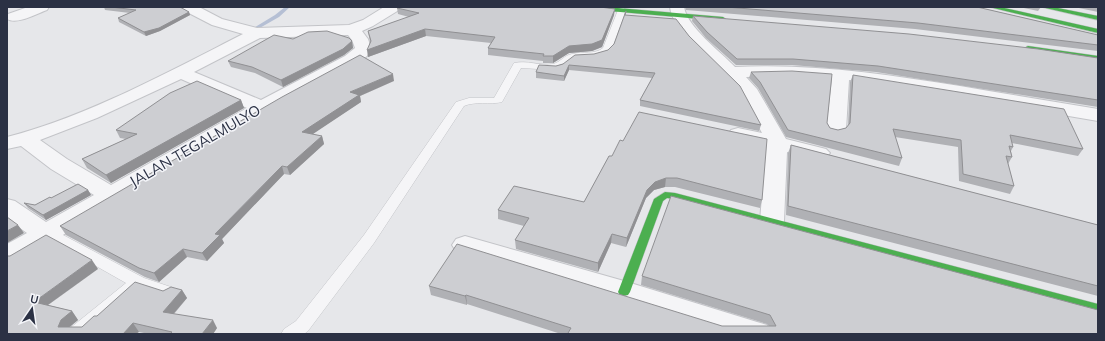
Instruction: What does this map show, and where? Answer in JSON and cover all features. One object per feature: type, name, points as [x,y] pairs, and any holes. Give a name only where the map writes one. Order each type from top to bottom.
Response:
[{"type":"main road","points":[[586,7],[622,10],[677,11],[733,20]]},
{"type":"main road","points":[[992,7],[1098,31]]},
{"type":"main road","points":[[1020,7],[1098,24]]},
{"type":"main road","points":[[1044,7],[1098,18]]},
{"type":"main road","points":[[981,9],[1098,36]]},
{"type":"main road","points":[[1022,48],[1098,58]]},
{"type":"main road","points":[[624,292],[660,199],[665,195],[772,221],[1098,309]]},
{"type":"street","points":[[13,17],[42,7]]},
{"type":"street","points":[[188,7],[217,22],[251,32],[352,30],[368,23],[394,7]]},
{"type":"street","points":[[677,11],[698,40],[732,72],[748,90],[777,142],[772,221]]},
{"type":"street","name":"JALAN TEGALMULYO","points":[[7,256],[262,108],[352,60],[361,52],[363,48],[360,39],[352,30]]},
{"type":"street","points":[[16,141],[66,125],[180,72],[251,32]]},
{"type":"street","points":[[732,72],[781,70],[841,74],[913,83],[1098,115]]},
{"type":"street","points":[[180,72],[262,108]]},
{"type":"street","points":[[836,130],[841,74]]},
{"type":"street","points":[[724,131],[777,142],[838,158]]},
{"type":"street","points":[[16,141],[59,164],[111,195]]},
{"type":"street","points":[[7,207],[47,233]]},
{"type":"street","points":[[465,245],[624,292],[757,334]]},
{"type":"lane","points":[[290,334],[302,326],[369,239],[460,104],[472,100],[491,102],[498,100],[518,65],[559,66],[570,57],[594,56],[604,52],[622,10]]},
{"type":"lane","points":[[47,233],[138,282],[168,292]]},
{"type":"lane","points":[[74,334],[138,282]]},
{"type":"building","points":[[111,7],[180,7],[189,12],[159,28],[144,32],[118,18],[136,10]]},
{"type":"building","points":[[600,7],[615,9],[602,40],[592,44],[569,46],[553,56],[543,56],[544,54],[488,48],[495,37],[425,29],[367,50],[371,41],[368,31],[419,13],[397,8]]},
{"type":"building","points":[[726,7],[977,7],[1098,35],[1098,45],[918,23]]},
{"type":"building","points":[[626,11],[625,15],[676,19],[689,36],[740,86],[761,125],[640,100],[655,73],[569,65],[564,76],[536,72],[539,65],[556,66],[563,64],[575,55],[594,54],[608,50],[614,44]]},
{"type":"building","points":[[693,16],[909,34],[1038,49],[1098,58],[1098,100],[878,66],[793,59],[737,59],[707,32]]},
{"type":"building","points":[[327,31],[349,38],[352,41],[343,49],[281,80],[252,67],[228,61],[274,35],[293,39],[308,32]]},
{"type":"building","points":[[360,55],[393,74],[350,92],[359,95],[302,132],[322,136],[287,167],[282,166],[215,234],[220,235],[202,253],[183,249],[154,273],[139,268],[60,226],[282,97]]},
{"type":"building","points":[[792,71],[832,74],[827,123],[830,128],[838,130],[846,128],[850,123],[853,75],[1064,109],[1083,149],[1010,135],[1013,147],[1009,146],[1012,157],[1006,156],[1014,186],[963,174],[961,140],[893,129],[902,158],[788,130],[760,82],[751,72]]},
{"type":"building","points":[[197,81],[241,100],[106,175],[82,159],[137,134],[116,130],[170,93]]},
{"type":"building","points":[[639,112],[767,139],[762,200],[677,178],[666,178],[655,182],[647,190],[627,238],[612,234],[598,263],[515,240],[529,218],[498,210],[514,186],[584,202],[609,156],[612,156],[620,140],[623,141]]},
{"type":"building","points":[[791,145],[1098,225],[1098,286],[788,206]]},
{"type":"building","points":[[78,184],[88,190],[43,215],[24,203],[35,205]]},
{"type":"building","points":[[671,196],[1098,310],[1098,334],[571,334],[568,333],[571,328],[466,295],[465,296],[429,286],[457,244],[722,326],[776,326],[770,315],[642,276]]},
{"type":"building","points":[[7,217],[18,225],[7,231]]},
{"type":"building","points":[[46,235],[92,260],[34,302],[72,311],[61,320],[58,327],[82,327],[94,316],[97,316],[135,282],[163,291],[171,287],[182,290],[163,312],[213,320],[202,334],[170,334],[172,332],[133,323],[123,334],[7,334],[7,256],[10,256]]},
{"type":"waterway","points":[[249,32],[277,16],[288,7]]},
{"type":"traffic: fast","points":[[586,7],[723,19]]},
{"type":"traffic: fast","points":[[992,7],[1098,31]]},
{"type":"traffic: fast","points":[[1044,7],[1098,18]]},
{"type":"traffic: fast","points":[[1028,48],[1098,58]]},
{"type":"traffic: fast","points":[[624,292],[659,199],[665,195],[675,196],[1098,309]]}]
